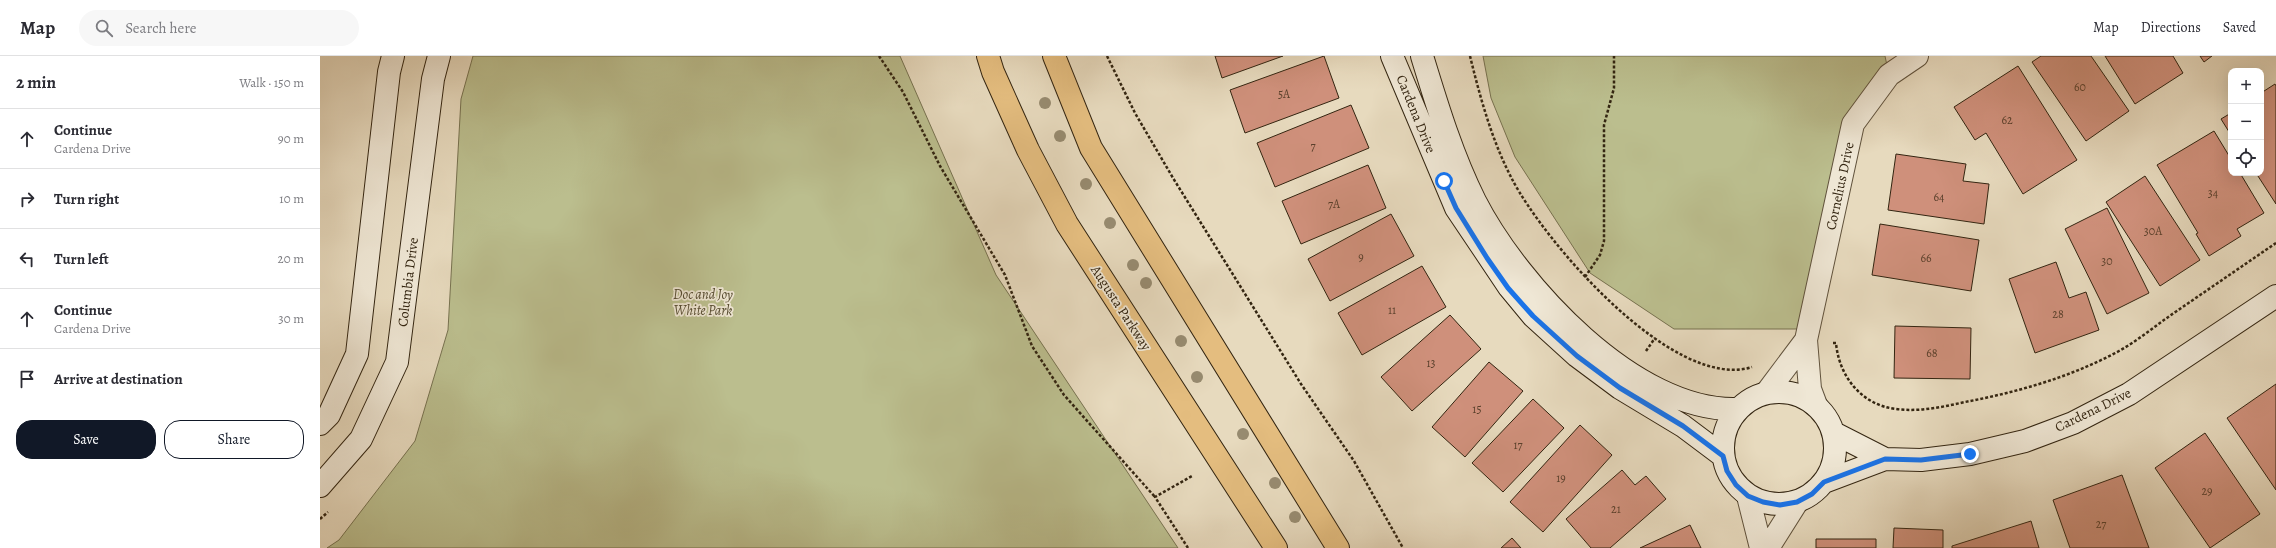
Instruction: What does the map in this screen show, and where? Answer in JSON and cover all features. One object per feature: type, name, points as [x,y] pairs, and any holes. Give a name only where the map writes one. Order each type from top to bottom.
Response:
[{"type":"main road","name":"Augusta Parkway","points":[[988,56],[993,72],[1028,150],[1067,224],[1276,548]]},
{"type":"main road","points":[[1054,56],[1091,148],[1338,548]]},
{"type":"street","points":[[320,424],[329,415],[357,354],[392,56]]},
{"type":"street","name":"Columbia Drive","points":[[320,486],[361,439],[397,362],[433,79],[439,56]]},
{"type":"street","name":"Cardena Drive","points":[[1392,56],[1456,208],[1508,288],[1533,316],[1577,356],[1620,388],[1683,426],[1723,456]]},
{"type":"street","name":"Cardena Drive","points":[[1422,56],[1451,145],[1476,202],[1512,259],[1542,297],[1567,322],[1630,374],[1674,397],[1703,406],[1738,409]]},
{"type":"street","name":"Cornelius Drive","points":[[1816,405],[1810,389],[1806,340],[1853,124],[1887,66],[1917,56]]},
{"type":"street","name":"Cardena Drive","points":[[1824,482],[1885,459],[1921,460],[1970,454],[2025,441],[2073,423],[2129,394],[2276,296]]},
{"type":"street","name":"Cornelius Drive","points":[[1767,392],[1806,340]]},
{"type":"street","points":[[1785,391],[1801,396],[1816,405],[1827,418],[1834,433],[1836,450],[1832,467],[1824,482],[1812,494],[1797,502],[1780,505],[1763,502],[1748,496],[1736,485],[1727,471],[1723,456],[1723,439],[1728,424],[1738,409],[1751,399],[1767,392],[1785,391]]},
{"type":"street","name":"Cardena Drive","points":[[1834,433],[1885,459]]},
{"type":"street","points":[[1748,496],[1761,548]]},
{"type":"street","points":[[1768,548],[1797,502]]},
{"type":"path","points":[[879,56],[903,92],[940,166],[1005,275],[1032,346],[1064,395],[1155,497],[1188,548]]},
{"type":"path","points":[[1107,56],[1135,113],[1172,178],[1301,384],[1354,461],[1403,548]]},
{"type":"path","points":[[1585,277],[1600,255],[1604,241],[1604,125],[1614,88],[1614,56]]},
{"type":"path","points":[[1155,497],[1192,476]]},
{"type":"green space","name":"Doc and Joy White Park","points":[[473,56],[900,56],[996,275],[1178,548],[327,548],[339,540],[415,441],[448,330],[461,99]]},
{"type":"green space","points":[[1483,56],[1885,56],[1889,75],[1853,125],[1808,329],[1674,329],[1590,273],[1515,157],[1491,98]]},
{"type":"building","points":[[1215,56],[1283,56],[1222,78]]},
{"type":"building","points":[[1324,56],[1339,98],[1245,133],[1230,90]]},
{"type":"building","points":[[2041,56],[2091,56],[2129,111],[2086,141],[2032,62]]},
{"type":"building","points":[[2105,56],[2173,56],[2183,73],[2135,104]]},
{"type":"building","points":[[2200,56],[2212,56],[2204,62]]},
{"type":"building","points":[[2018,66],[2077,160],[2023,194],[1986,133],[1975,140],[1954,107]]},
{"type":"building","points":[[2275,84],[2276,204],[2258,176],[2264,176],[2264,91]]},
{"type":"building","points":[[1351,105],[1369,148],[1275,187],[1257,143]]},
{"type":"building","points":[[2228,115],[2228,130],[2221,119]]},
{"type":"building","points":[[2214,131],[2228,154],[2228,176],[2242,176],[2264,213],[2237,229],[2241,236],[2209,256],[2196,234],[2198,233],[2157,165]]},
{"type":"building","points":[[1896,154],[1966,164],[1963,181],[1989,184],[1984,224],[1888,210]]},
{"type":"building","points":[[1368,165],[1386,208],[1301,244],[1282,201]]},
{"type":"building","points":[[2145,176],[2200,260],[2160,286],[2106,202]]},
{"type":"building","points":[[2107,208],[2149,293],[2107,314],[2065,229]]},
{"type":"building","points":[[1391,214],[1414,256],[1330,301],[1308,259]]},
{"type":"building","points":[[1880,224],[1979,240],[1971,291],[1872,275]]},
{"type":"building","points":[[2056,262],[2069,298],[2086,292],[2099,330],[2035,353],[2009,279]]},
{"type":"building","points":[[1422,266],[1446,307],[1362,355],[1338,313]]},
{"type":"building","points":[[1450,315],[1481,349],[1412,411],[1381,377]]},
{"type":"building","points":[[1895,326],[1971,328],[1970,379],[1894,378]]},
{"type":"building","points":[[1489,362],[1523,391],[1465,457],[1432,427]]},
{"type":"building","points":[[2276,384],[2276,490],[2227,418]]},
{"type":"building","points":[[1533,399],[1564,428],[1503,492],[1472,463]]},
{"type":"building","points":[[1580,425],[1612,455],[1543,532],[1510,502]]},
{"type":"building","points":[[2205,433],[2260,514],[2210,548],[2155,468]]},
{"type":"building","points":[[1622,470],[1635,485],[1646,476],[1666,499],[1610,548],[1591,548],[1566,519]]},
{"type":"building","points":[[2122,475],[2149,548],[2070,548],[2053,500]]},
{"type":"building","points":[[2031,521],[2039,548],[1952,548],[1952,546]]},
{"type":"building","points":[[1690,525],[1701,548],[1640,548]]},
{"type":"building","points":[[1894,528],[1943,530],[1943,548],[1893,548]]},
{"type":"building","points":[[1512,538],[1521,548],[1501,548]]},
{"type":"building","points":[[1816,539],[1876,539],[1876,548],[1816,548]]},
{"type":"route","points":[[1444,181],[1456,208],[1487,258],[1508,288],[1533,316],[1577,356],[1620,388],[1683,426],[1723,456],[1727,471],[1736,485],[1748,496],[1763,502],[1780,505],[1797,502],[1812,494],[1824,482],[1885,459],[1921,460],[1970,454]]}]
